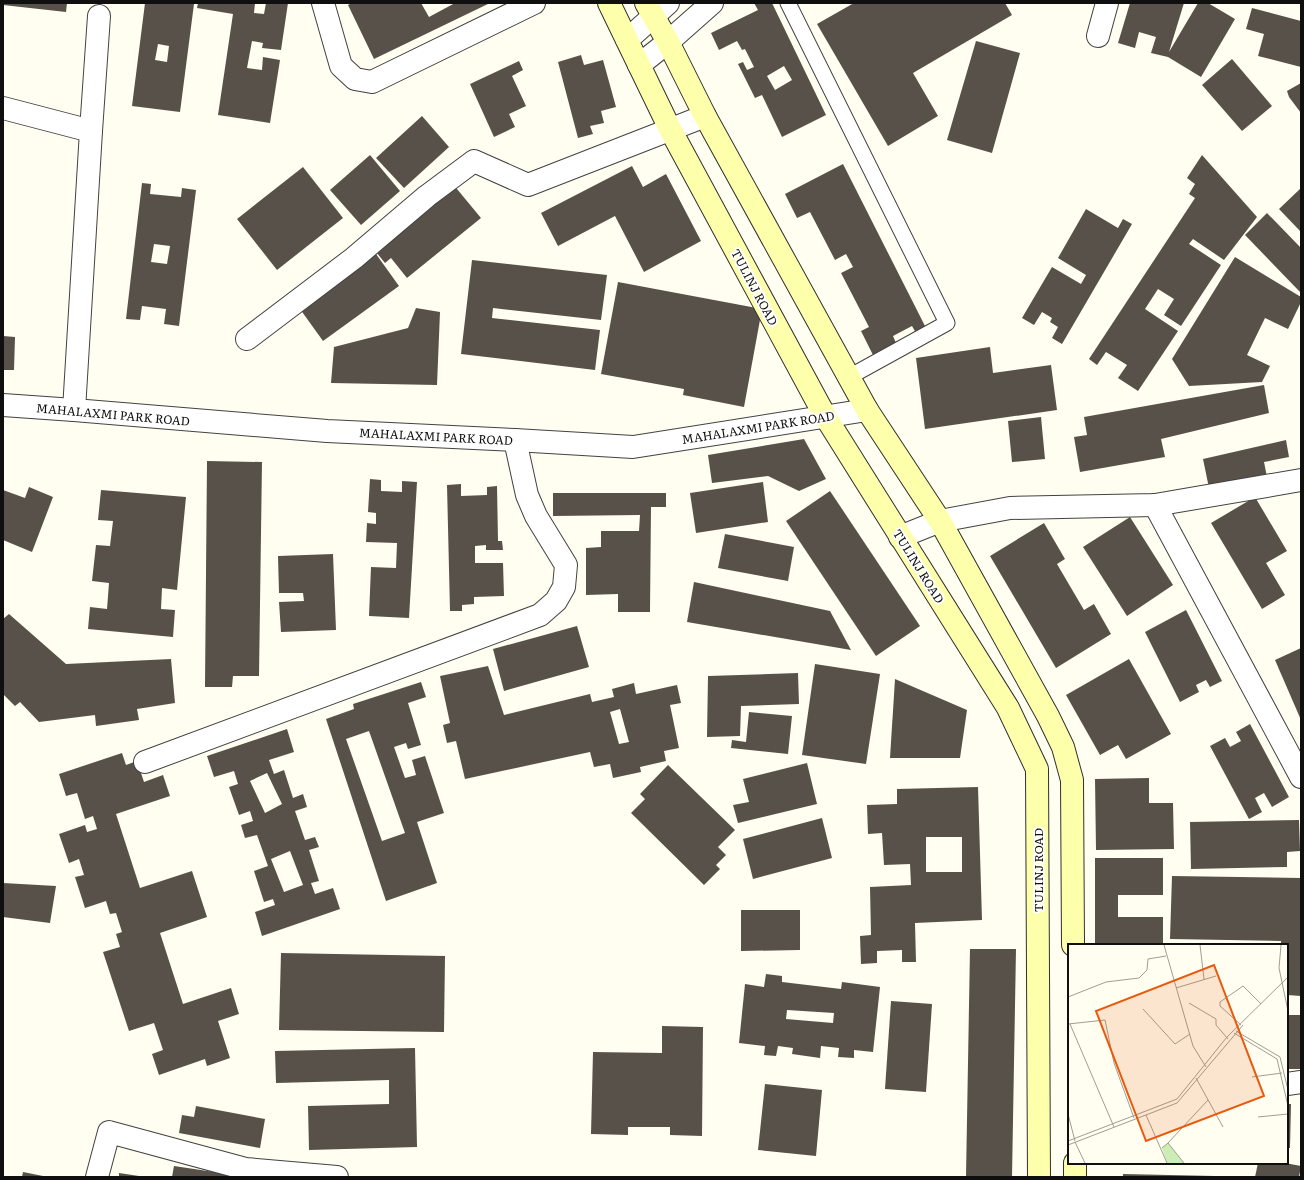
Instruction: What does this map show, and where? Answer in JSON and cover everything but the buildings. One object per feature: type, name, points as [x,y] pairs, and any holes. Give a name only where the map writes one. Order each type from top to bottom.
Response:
[{"type":"main road","name":"TULINJ ROAD","points":[[609,3],[670,129],[825,416],[1008,708],[1037,769],[1039,1177]]},
{"type":"main road","points":[[656,7],[668,42],[705,116],[867,410],[940,521],[1048,716],[1063,747],[1072,780],[1073,944]]},
{"type":"main road","points":[[1075,1164],[1075,1177]]},
{"type":"street","points":[[323,3],[341,66],[354,79],[372,82],[534,3]]},
{"type":"street","points":[[639,65],[668,42],[712,3]]},
{"type":"street","points":[[1098,36],[1107,3]]},
{"type":"street","points":[[627,40],[656,7]]},
{"type":"street","points":[[74,410],[99,16]]},
{"type":"street","points":[[3,108],[91,131]]},
{"type":"street","points":[[247,339],[354,258],[427,196],[474,161],[528,185],[705,116]]},
{"type":"street","name":"MAHALAXMI PARK ROAD","points":[[3,405],[327,432],[516,440],[633,447],[867,410]]},
{"type":"street","points":[[145,762],[540,615],[556,601],[564,587],[566,565],[536,516],[527,494],[516,440]]},
{"type":"street","points":[[900,536],[940,521],[1010,508],[1155,505],[1301,480]]},
{"type":"street","points":[[1155,505],[1301,777]]},
{"type":"street","points":[[1288,1084],[1301,1082]]},
{"type":"street","points":[[97,1177],[109,1132],[246,1168],[337,1177]]},
{"type":"lane","points":[[788,3],[947,323],[849,377]]}]
